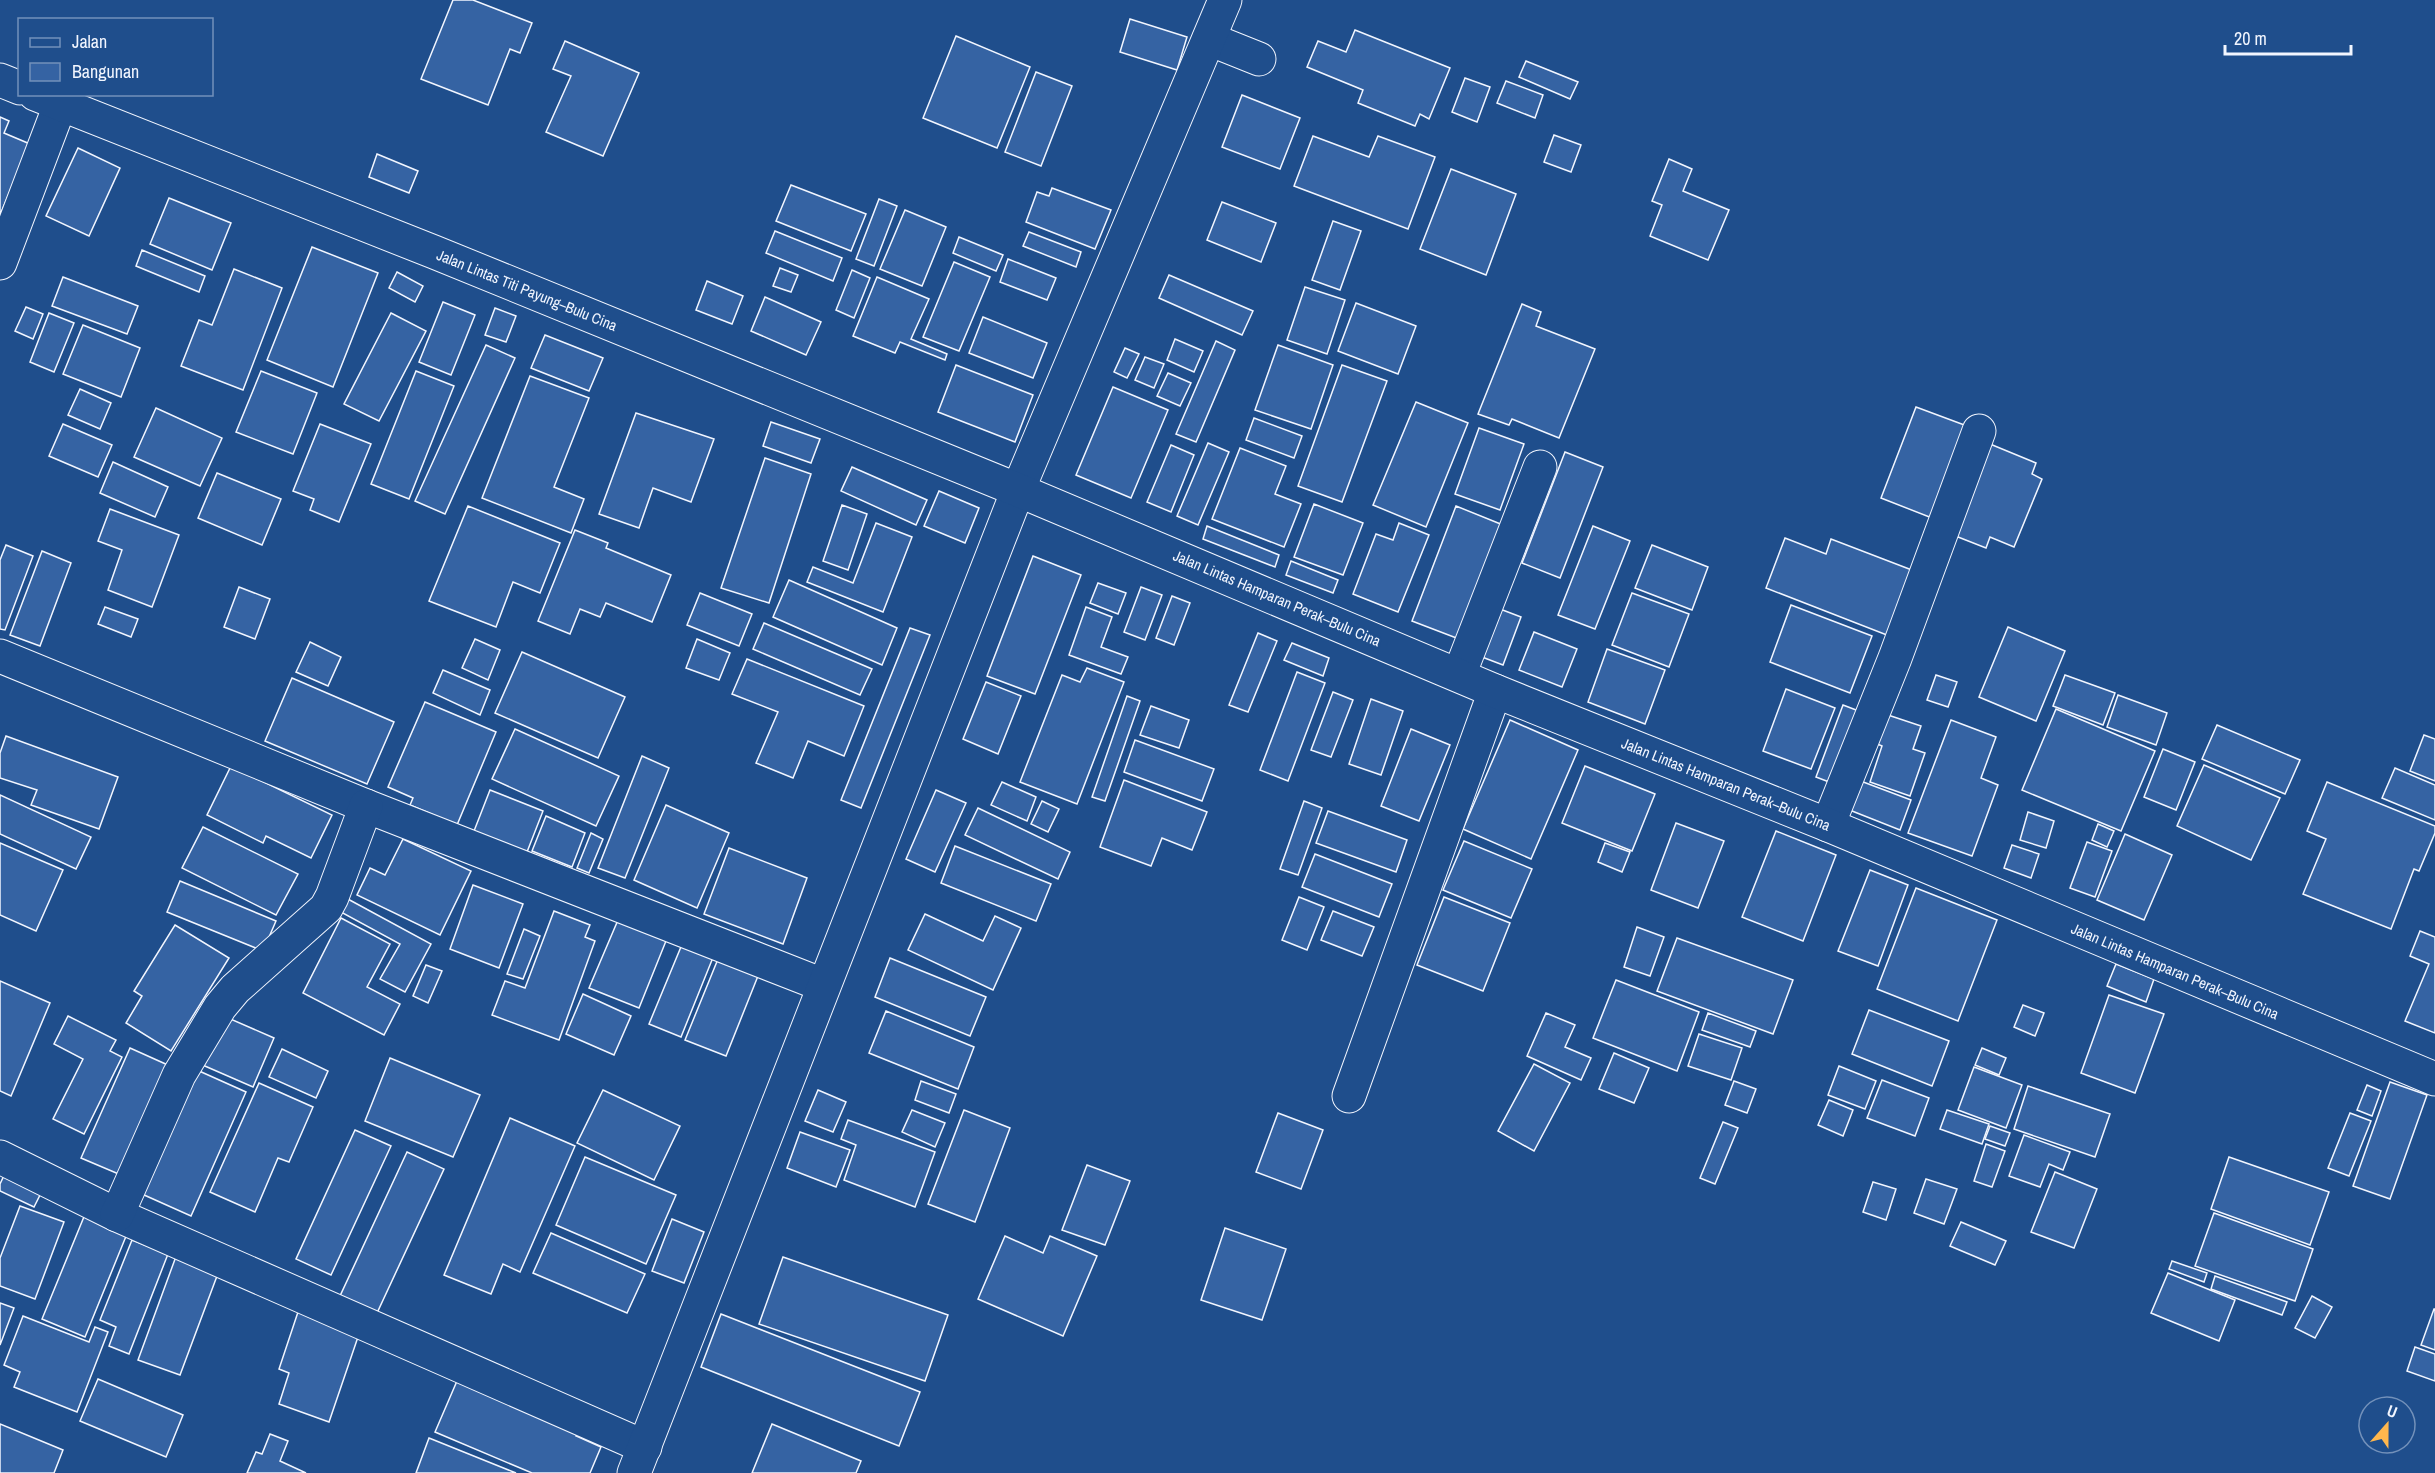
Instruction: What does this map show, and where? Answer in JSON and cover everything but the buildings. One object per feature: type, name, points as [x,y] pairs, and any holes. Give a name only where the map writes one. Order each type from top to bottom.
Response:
[{"type":"street","points":[[1,1161],[640,1460],[823,985],[1018,490],[1226,0]]},
{"type":"street","points":[[1209,39],[1259,59]]},
{"type":"street","points":[[0,81],[18,87]]},
{"type":"street","points":[[0,263],[47,100]]},
{"type":"street","name":"Jalan Lintas Titi Payung–Bulu Cina","points":[[47,100],[456,261],[1018,490]]},
{"type":"street","points":[[1828,825],[1895,658],[1979,431]]},
{"type":"street","points":[[1459,675],[1540,466]]},
{"type":"street","name":"Jalan Lintas Hamparan Perak–Bulu Cina","points":[[1018,490],[1496,691],[1828,825],[2435,1079]]},
{"type":"street","points":[[2,665],[823,985]]},
{"type":"street","points":[[1349,1096],[1496,691]]},
{"type":"street","points":[[117,1215],[179,1075],[220,1007],[235,989],[326,908],[333,897],[366,806]]}]
